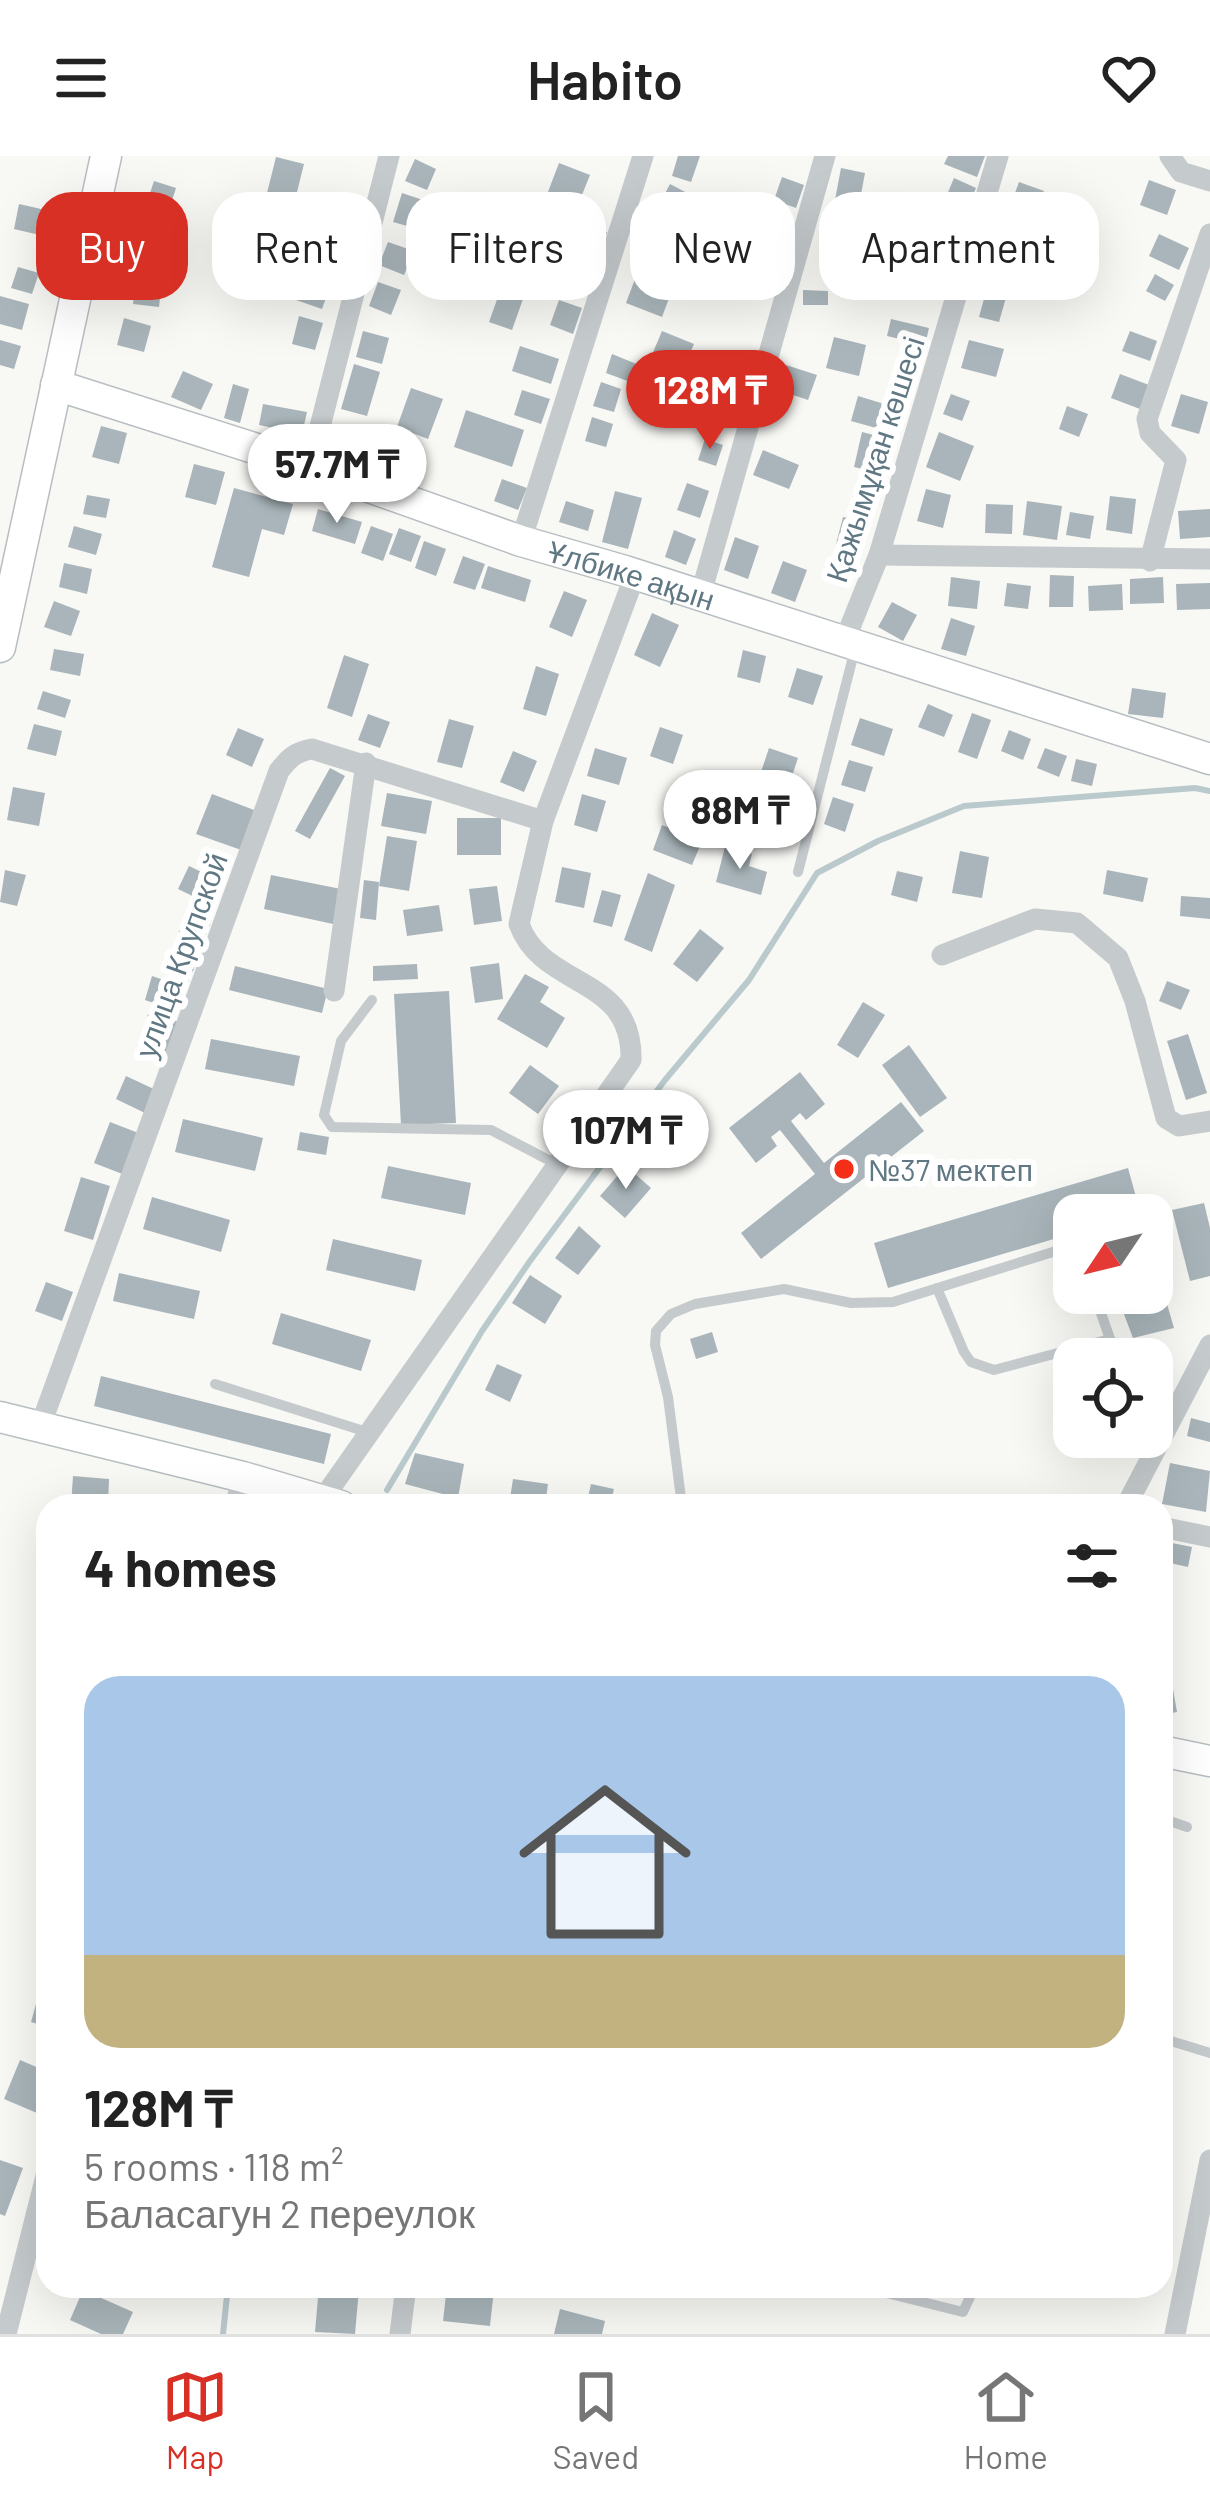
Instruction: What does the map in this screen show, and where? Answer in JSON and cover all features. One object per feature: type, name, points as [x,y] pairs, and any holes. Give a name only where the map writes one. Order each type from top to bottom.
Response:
[{"type":"street","points":[[0,647],[106,156]]},
{"type":"street","points":[[310,466],[389,156]]},
{"type":"street","points":[[521,541],[643,156]]},
{"type":"street","points":[[700,597],[824,156]]},
{"type":"street","name":"Қажымұқан көшесі","points":[[850,644],[998,156]]},
{"type":"street","points":[[1170,156],[1180,172],[1210,181]]},
{"type":"street","points":[[1150,561],[1176,460],[1150,433],[1147,419],[1210,234]]},
{"type":"street","name":"Ұлбике ақын","points":[[56,385],[310,466],[521,541],[1210,758]]},
{"type":"street","points":[[879,555],[1210,559]]},
{"type":"street","points":[[337,1494],[370,1433],[631,1060],[632,1035],[619,1009],[533,951],[519,924],[543,821],[635,574]]},
{"type":"street","name":"улица Крупской","points":[[40,1427],[279,771],[298,751],[311,749],[543,821]]},
{"type":"street","points":[[334,991],[366,764]]},
{"type":"street","points":[[943,955],[1035,919],[1077,923],[1118,958],[1135,1000],[1166,1118],[1179,1126],[1210,1121]]},
{"type":"street","points":[[1132,1494],[1210,1345]]},
{"type":"street","points":[[0,1417],[239,1491]]},
{"type":"street","points":[[1173,1529],[1210,1537]]},
{"type":"street","points":[[1173,1753],[1210,1761]]},
{"type":"street","points":[[1175,2334],[1210,2160]]},
{"type":"street","points":[[6,2334],[36,2215]]},
{"type":"street","points":[[400,2334],[404,2298]]},
{"type":"lane","points":[[798,872],[850,644]]},
{"type":"lane","points":[[372,1000],[341,1042],[324,1115],[327,1123],[332,1127],[491,1130],[558,1165]]},
{"type":"lane","points":[[680,1494],[668,1397],[655,1345],[656,1330],[671,1314],[695,1304],[784,1289],[851,1304],[893,1302],[1053,1252]]},
{"type":"lane","points":[[938,1288],[971,1362],[994,1370],[1053,1354]]},
{"type":"lane","points":[[215,1384],[370,1433]]},
{"type":"lane","points":[[1173,1400],[1179,1405]]},
{"type":"lane","points":[[1173,1822],[1187,1827]]},
{"type":"lane","points":[[1173,2042],[1210,2053]]},
{"type":"lane","points":[[907,2298],[964,2312],[970,2298]]},
{"type":"building","points":[[678,156],[700,156],[691,182],[672,176]]},
{"type":"building","points":[[948,156],[985,156],[977,177],[944,164]]},
{"type":"building","points":[[276,157],[304,164],[297,192],[267,192]]},
{"type":"building","points":[[415,159],[436,169],[427,190],[405,181]]},
{"type":"building","points":[[559,163],[590,175],[583,192],[548,192]]},
{"type":"building","points":[[841,168],[865,173],[861,192],[836,192]]},
{"type":"building","points":[[782,177],[804,185],[796,208],[795,192],[777,192]]},
{"type":"building","points":[[954,178],[976,188],[974,192],[948,192]]},
{"type":"building","points":[[1149,180],[1176,190],[1167,215],[1140,205]]},
{"type":"building","points":[[154,181],[176,188],[175,192],[150,192]]},
{"type":"building","points":[[1019,182],[1044,191],[1044,192],[1015,192]]},
{"type":"building","points":[[402,193],[406,194],[406,226],[393,222]]},
{"type":"building","points":[[19,204],[36,208],[36,234],[14,229]]},
{"type":"building","points":[[1159,234],[1189,248],[1179,270],[1149,256]]},
{"type":"building","points":[[388,242],[406,248],[404,275],[382,266]]},
{"type":"building","points":[[18,267],[36,272],[32,294],[11,288]]},
{"type":"building","points":[[1155,274],[1174,285],[1165,301],[1146,291]]},
{"type":"building","points":[[382,283],[401,290],[391,315],[369,306],[371,300],[382,300]]},
{"type":"building","points":[[803,290],[819,291],[819,300],[828,300],[828,305],[803,305]]},
{"type":"building","points":[[630,292],[630,300],[668,300],[662,317],[626,303]]},
{"type":"building","points":[[0,296],[29,304],[22,330],[0,324]]},
{"type":"building","points":[[133,300],[160,300],[159,307],[133,304]]},
{"type":"building","points":[[296,300],[325,300],[322,309]]},
{"type":"building","points":[[497,300],[523,300],[512,330],[489,322]]},
{"type":"building","points":[[559,300],[582,308],[573,334],[550,325]]},
{"type":"building","points":[[984,300],[1005,300],[999,322],[979,317]]},
{"type":"building","points":[[299,316],[323,323],[315,350],[292,344]]},
{"type":"building","points":[[124,318],[151,326],[144,352],[117,345]]},
{"type":"building","points":[[891,319],[929,328],[925,345],[887,336]]},
{"type":"building","points":[[363,331],[389,338],[382,364],[356,357]]},
{"type":"building","points":[[662,331],[694,344],[677,383],[646,369]]},
{"type":"building","points":[[1130,331],[1157,341],[1150,361],[1122,351]]},
{"type":"building","points":[[834,337],[866,345],[859,376],[826,368]]},
{"type":"building","points":[[0,340],[21,346],[14,369],[0,365]]},
{"type":"building","points":[[969,340],[1004,349],[996,377],[961,368]]},
{"type":"building","points":[[520,346],[559,359],[551,384],[512,371]]},
{"type":"building","points":[[728,351],[750,357],[742,385],[720,379]]},
{"type":"building","points":[[612,354],[639,365],[633,383],[606,373]]},
{"type":"building","points":[[354,364],[380,372],[367,416],[341,409]]},
{"type":"building","points":[[786,365],[817,375],[808,400],[778,390]]},
{"type":"building","points":[[183,371],[213,384],[201,410],[171,397]]},
{"type":"building","points":[[1120,374],[1149,385],[1140,409],[1111,398]]},
{"type":"building","points":[[601,382],[621,389],[614,412],[593,406]]},
{"type":"building","points":[[233,384],[249,389],[240,423],[224,418]]},
{"type":"building","points":[[411,388],[443,399],[428,439],[397,427]]},
{"type":"building","points":[[522,390],[550,399],[541,424],[514,415]]},
{"type":"building","points":[[951,394],[970,401],[962,421],[943,414]]},
{"type":"building","points":[[1181,394],[1208,402],[1199,434],[1171,426]]},
{"type":"building","points":[[858,396],[901,409],[894,433],[851,421]]},
{"type":"building","points":[[263,404],[307,412],[302,434],[259,425]]},
{"type":"building","points":[[1067,406],[1088,414],[1079,437],[1059,429]]},
{"type":"building","points":[[466,410],[524,430],[512,467],[454,447]]},
{"type":"building","points":[[592,417],[613,424],[606,447],[585,441]]},
{"type":"building","points":[[344,424],[373,433],[364,464],[335,455]]},
{"type":"building","points":[[101,426],[127,433],[119,464],[92,457]]},
{"type":"building","points":[[862,432],[893,440],[884,474],[854,467]]},
{"type":"building","points":[[939,432],[974,446],[960,481],[926,467]]},
{"type":"building","points":[[705,439],[723,445],[716,466],[698,460]]},
{"type":"building","points":[[763,450],[799,465],[789,489],[753,475]]},
{"type":"building","points":[[194,464],[225,472],[216,505],[185,497]]},
{"type":"building","points":[[502,479],[527,488],[518,510],[494,501]]},
{"type":"building","points":[[857,481],[880,487],[873,513],[850,507]]},
{"type":"building","points":[[687,483],[709,491],[700,518],[677,510]]},
{"type":"building","points":[[234,488],[293,504],[284,535],[262,529],[249,577],[212,567]]},
{"type":"building","points":[[926,489],[951,495],[943,528],[917,521]]},
{"type":"building","points":[[615,491],[642,498],[628,549],[602,542]]},
{"type":"building","points":[[87,495],[110,499],[106,518],[83,514]]},
{"type":"building","points":[[1110,496],[1136,499],[1132,534],[1106,530]]},
{"type":"building","points":[[566,501],[594,510],[588,531],[559,522]]},
{"type":"building","points":[[1027,501],[1062,506],[1057,540],[1023,535]]},
{"type":"building","points":[[986,504],[1013,505],[1012,534],[985,533]]},
{"type":"building","points":[[318,509],[362,522],[355,544],[312,531]]},
{"type":"building","points":[[1210,509],[1210,537],[1180,539],[1178,511]]},
{"type":"building","points":[[1070,512],[1094,516],[1090,539],[1066,535]]},
{"type":"building","points":[[843,517],[866,523],[859,550],[836,544]]},
{"type":"building","points":[[74,526],[102,534],[96,555],[68,547]]},
{"type":"building","points":[[371,526],[393,534],[383,561],[361,553]]},
{"type":"building","points":[[399,528],[421,536],[411,562],[389,554]]},
{"type":"building","points":[[674,530],[696,539],[686,565],[665,557]]},
{"type":"building","points":[[735,537],[759,546],[748,579],[724,570]]},
{"type":"building","points":[[424,541],[446,549],[436,576],[415,568]]},
{"type":"building","points":[[463,556],[485,564],[475,590],[453,583]]},
{"type":"building","points":[[783,561],[807,570],[795,602],[771,593]]},
{"type":"building","points":[[64,563],[92,569],[87,594],[59,587]]},
{"type":"building","points":[[488,566],[531,580],[525,602],[481,588]]},
{"type":"building","points":[[1050,575],[1074,576],[1073,607],[1049,607]]},
{"type":"building","points":[[951,577],[980,581],[977,609],[948,606]]},
{"type":"building","points":[[1163,577],[1164,603],[1130,604],[1130,579]]},
{"type":"building","points":[[1007,583],[1031,586],[1028,609],[1004,606]]},
{"type":"building","points":[[1210,583],[1210,609],[1177,610],[1176,584]]},
{"type":"building","points":[[1122,584],[1123,610],[1089,611],[1088,586]]},
{"type":"building","points":[[564,591],[587,600],[572,637],[549,627]]},
{"type":"building","points":[[54,601],[80,611],[71,636],[44,627]]},
{"type":"building","points":[[892,602],[917,615],[903,641],[878,627]]},
{"type":"building","points":[[652,613],[679,625],[660,667],[634,655]]},
{"type":"building","points":[[951,618],[975,626],[966,656],[941,649]]},
{"type":"building","points":[[54,649],[84,654],[80,676],[50,670]]},
{"type":"building","points":[[743,650],[766,656],[760,683],[737,677]]},
{"type":"building","points":[[344,655],[369,664],[352,717],[327,708]]},
{"type":"building","points":[[536,666],[559,674],[546,716],[523,709]]},
{"type":"building","points":[[797,668],[823,676],[813,705],[788,697]]},
{"type":"building","points":[[1132,688],[1166,693],[1163,718],[1128,714]]},
{"type":"building","points":[[43,691],[71,700],[65,718],[37,709]]},
{"type":"building","points":[[928,704],[953,715],[944,737],[918,727]]},
{"type":"building","points":[[972,713],[991,720],[977,759],[958,752]]},
{"type":"building","points":[[368,714],[390,722],[380,748],[358,740]]},
{"type":"building","points":[[860,718],[893,729],[884,756],[851,745]]},
{"type":"building","points":[[449,719],[474,726],[462,768],[437,762]]},
{"type":"building","points":[[34,724],[62,731],[56,756],[27,749]]},
{"type":"building","points":[[660,727],[683,735],[673,764],[650,756]]},
{"type":"building","points":[[238,728],[264,739],[252,767],[226,755]]},
{"type":"building","points":[[1009,730],[1031,739],[1023,760],[1001,751]]},
{"type":"building","points":[[595,748],[627,758],[619,785],[587,776]]},
{"type":"building","points":[[769,748],[798,758],[789,785],[760,775]]},
{"type":"building","points":[[1045,748],[1067,756],[1059,777],[1037,768]]},
{"type":"building","points":[[513,751],[537,761],[524,792],[500,782]]},
{"type":"building","points":[[1076,759],[1097,764],[1092,786],[1071,781]]},
{"type":"building","points":[[849,760],[873,767],[865,792],[841,785]]},
{"type":"building","points":[[330,768],[345,776],[310,839],[295,831]]},
{"type":"building","points":[[13,787],[45,793],[39,826],[7,820]]},
{"type":"building","points":[[387,793],[432,801],[426,834],[381,826]]},
{"type":"building","points":[[212,794],[259,812],[244,851],[196,834]]},
{"type":"building","points":[[582,794],[606,801],[597,832],[574,825]]},
{"type":"building","points":[[833,797],[854,804],[845,832],[824,824]]},
{"type":"building","points":[[752,800],[787,813],[779,835],[744,821]]},
{"type":"building","points":[[457,818],[501,818],[501,855],[457,855]]},
{"type":"building","points":[[662,825],[702,841],[692,865],[653,850]]},
{"type":"building","points":[[387,836],[417,841],[409,891],[379,886]]},
{"type":"building","points":[[725,847],[752,854],[749,866],[767,872],[761,895],[716,882]]},
{"type":"building","points":[[960,851],[989,857],[982,898],[952,893]]},
{"type":"building","points":[[189,866],[214,878],[203,901],[178,889]]},
{"type":"building","points":[[562,867],[591,873],[584,908],[555,902]]},
{"type":"building","points":[[5,870],[26,875],[17,906],[0,902]]},
{"type":"building","points":[[1107,870],[1148,878],[1143,902],[1103,894]]},
{"type":"building","points":[[897,871],[923,877],[917,902],[891,895]]},
{"type":"building","points":[[648,873],[675,885],[652,952],[624,940]]},
{"type":"building","points":[[271,875],[341,889],[333,924],[264,909]]},
{"type":"building","points":[[364,880],[379,882],[376,920],[360,918]]},
{"type":"building","points":[[497,886],[502,921],[474,925],[469,889]]},
{"type":"building","points":[[602,890],[621,895],[612,927],[593,922]]},
{"type":"building","points":[[1181,896],[1210,898],[1210,919],[1180,916]]},
{"type":"building","points":[[439,905],[443,931],[407,936],[403,910]]},
{"type":"building","points":[[189,910],[212,920],[200,947],[177,936]]},
{"type":"building","points":[[700,929],[724,948],[697,982],[673,964]]},
{"type":"building","points":[[176,947],[199,958],[187,984],[164,973]]},
{"type":"building","points":[[499,963],[503,999],[475,1003],[470,967]]},
{"type":"building","points":[[417,964],[418,979],[373,981],[373,966]]},
{"type":"building","points":[[235,966],[328,989],[322,1013],[229,990]]},
{"type":"building","points":[[525,974],[549,987],[540,1002],[565,1018],[547,1048],[497,1019]]},
{"type":"building","points":[[152,976],[182,986],[174,1010],[145,1000]]},
{"type":"building","points":[[1167,981],[1190,990],[1181,1010],[1159,1001]]},
{"type":"building","points":[[449,991],[456,1123],[401,1125],[394,994]]},
{"type":"building","points":[[863,1002],[885,1015],[858,1058],[837,1045]]},
{"type":"building","points":[[148,1014],[180,1022],[172,1053],[140,1045]]},
{"type":"building","points":[[1188,1034],[1207,1093],[1186,1100],[1167,1041]]},
{"type":"building","points":[[211,1039],[300,1056],[294,1086],[205,1069]]},
{"type":"building","points":[[909,1045],[947,1098],[920,1117],[882,1065]]},
{"type":"building","points":[[530,1065],[559,1086],[538,1114],[509,1093]]},
{"type":"building","name":"№37 мектеп","points":[[800,1072],[825,1104],[806,1120],[800,1113],[791,1121],[824,1163],[901,1102],[924,1131],[761,1259],[741,1233],[815,1174],[780,1130],[771,1137],[777,1146],[756,1163],[729,1128]]},
{"type":"building","points":[[126,1076],[158,1091],[147,1114],[116,1099]]},
{"type":"building","points":[[183,1119],[263,1138],[255,1171],[175,1152]]},
{"type":"building","points":[[110,1122],[141,1134],[125,1175],[94,1163]]},
{"type":"building","points":[[300,1132],[329,1137],[326,1155],[297,1150]]},
{"type":"building","points":[[388,1166],[471,1183],[465,1215],[381,1198]]},
{"type":"building","points":[[626,1166],[651,1188],[625,1218],[600,1196]]},
{"type":"building","points":[[1128,1168],[1135,1194],[1053,1194],[1053,1239],[888,1288],[874,1243]]},
{"type":"building","points":[[81,1177],[110,1186],[93,1240],[64,1231]]},
{"type":"building","points":[[152,1197],[230,1220],[221,1252],[143,1229]]},
{"type":"building","points":[[1204,1203],[1210,1228],[1210,1276],[1190,1281],[1173,1210]]},
{"type":"building","points":[[579,1226],[601,1246],[578,1275],[555,1258]]},
{"type":"building","points":[[333,1239],[422,1260],[415,1291],[326,1270]]},
{"type":"building","points":[[119,1273],[200,1291],[194,1319],[113,1301]]},
{"type":"building","points":[[530,1275],[562,1296],[545,1324],[512,1303]]},
{"type":"building","points":[[46,1282],[73,1292],[62,1321],[35,1311]]},
{"type":"building","points":[[281,1313],[371,1340],[361,1371],[272,1344]]},
{"type":"building","points":[[1124,1314],[1170,1314],[1174,1328],[1133,1338]]},
{"type":"building","points":[[712,1332],[718,1352],[696,1359],[690,1339]]},
{"type":"building","points":[[497,1364],[522,1375],[510,1402],[485,1390]]},
{"type":"building","points":[[101,1376],[331,1434],[324,1464],[94,1406]]},
{"type":"building","points":[[1191,1418],[1210,1423],[1210,1442],[1187,1436]]},
{"type":"building","points":[[415,1453],[464,1464],[459,1494],[405,1484]]},
{"type":"building","points":[[1170,1463],[1210,1471],[1206,1512],[1173,1506],[1173,1494],[1164,1494]]},
{"type":"building","points":[[73,1476],[109,1479],[108,1494],[72,1494]]},
{"type":"building","points":[[513,1479],[548,1484],[547,1494],[511,1494]]},
{"type":"building","points":[[591,1484],[614,1489],[613,1494],[589,1494]]},
{"type":"building","points":[[1173,1543],[1192,1547],[1188,1567],[1173,1564]]},
{"type":"building","points":[[20,2060],[36,2067],[36,2113],[4,2099]]},
{"type":"building","points":[[0,2160],[23,2168],[5,2216],[0,2214]]},
{"type":"building","points":[[80,2298],[101,2298],[133,2312],[123,2334],[101,2334],[70,2320]]},
{"type":"building","points":[[318,2298],[358,2298],[355,2334],[315,2332]]},
{"type":"building","points":[[446,2298],[493,2298],[490,2326],[443,2321]]},
{"type":"building","points":[[560,2309],[605,2321],[602,2334],[554,2334]]},
{"type":"waterway","points":[[387,1490],[482,1331],[530,1261],[665,1080],[749,980],[817,873],[878,841],[964,806],[1195,788],[1210,791]]},
{"type":"waterway","points":[[223,2334],[227,2298]]},
{"type":"place","name":"№37 мектеп","points":[[844,1169]]}]
